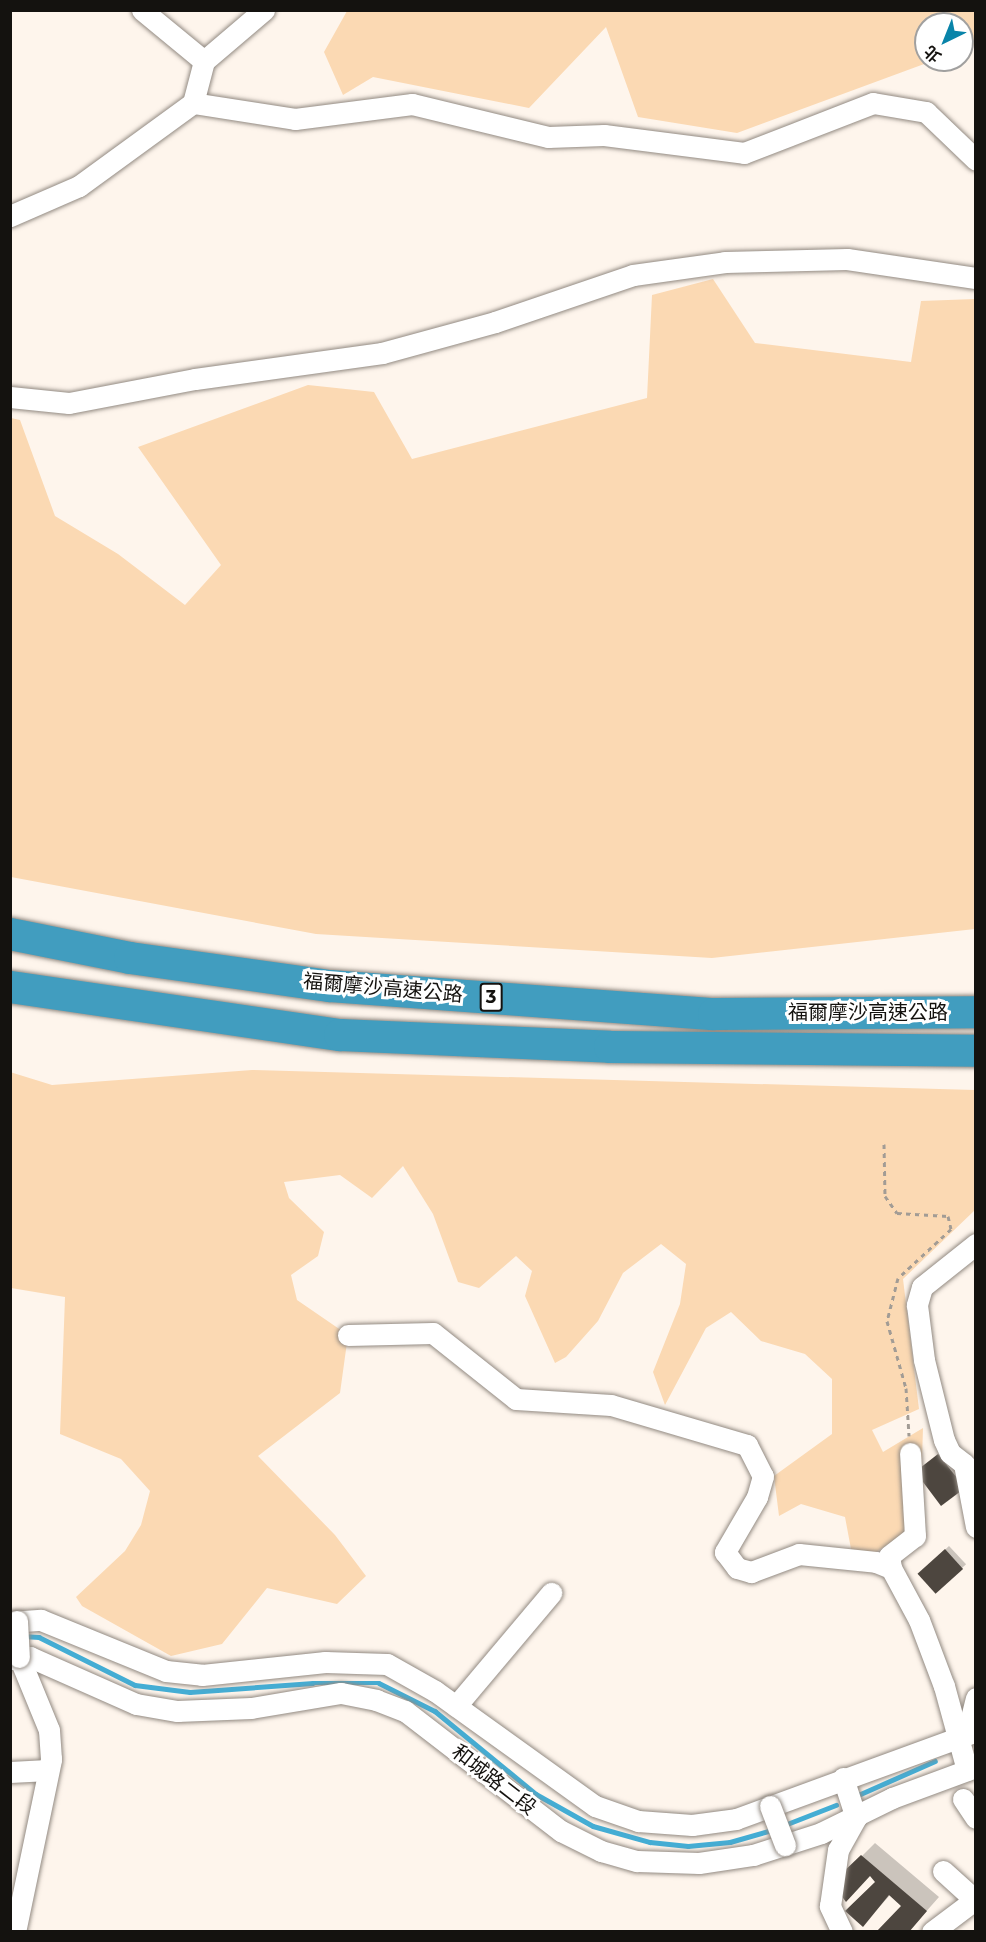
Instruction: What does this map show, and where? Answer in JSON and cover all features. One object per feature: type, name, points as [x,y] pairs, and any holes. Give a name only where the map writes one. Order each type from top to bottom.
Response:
[{"type":"highway","name":"福爾摩沙高速公路","points":[[10,934],[130,958],[330,986],[714,1014],[975,1012]]},
{"type":"highway","name":"福爾摩沙高速公路","points":[[10,987],[340,1035],[610,1047],[975,1051]]},
{"type":"street","points":[[142,10],[204,61]]},
{"type":"street","points":[[10,216],[79,186],[193,103],[204,61],[264,10]]},
{"type":"street","points":[[193,103],[295,119],[412,104],[548,137],[604,135],[744,153],[873,103],[926,112],[975,160]]},
{"type":"street","points":[[10,397],[69,403],[195,380],[382,353],[495,322],[633,275],[725,262],[847,259],[975,278]]},
{"type":"street","points":[[975,1244],[922,1287],[917,1305],[924,1360],[944,1440],[950,1454],[970,1463],[975,1527]]},
{"type":"street","points":[[348,1335],[433,1333],[516,1399],[611,1405],[747,1444],[763,1476],[757,1497],[724,1552],[737,1568],[751,1572],[799,1554],[876,1562],[891,1568]]},
{"type":"street","points":[[910,1453],[915,1536],[889,1556],[891,1568],[919,1620],[944,1686],[966,1734],[971,1768]]},
{"type":"street","points":[[456,1706],[550,1593]]},
{"type":"street","name":"和城路二段","points":[[14,1622],[41,1620],[166,1671],[202,1675],[325,1662],[387,1664],[456,1706],[595,1806],[638,1821],[692,1825],[736,1819],[966,1734]]},
{"type":"street","points":[[14,1622],[15,1658],[50,1730],[48,1770],[15,1932]]},
{"type":"street","name":"和城路二段","points":[[15,1658],[30,1657],[62,1669],[136,1704],[177,1711],[251,1708],[341,1693],[376,1700],[405,1712],[561,1831],[601,1851],[637,1861],[699,1863],[753,1855],[856,1818],[892,1798],[971,1768]]},
{"type":"street","points":[[966,1734],[975,1698]]},
{"type":"street","points":[[10,1772],[48,1770]]},
{"type":"street","points":[[842,1932],[830,1906],[838,1850],[856,1818],[843,1778]]},
{"type":"street","points":[[963,1799],[975,1818]]},
{"type":"street","points":[[770,1806],[785,1845]]},
{"type":"street","points":[[932,1932],[975,1900],[944,1871]]},
{"type":"shaded area","points":[[347,11],[975,11],[975,45],[974,12],[914,12],[914,68],[737,133],[638,117],[606,27],[529,108],[373,77],[343,95],[324,52]]},
{"type":"shaded area","points":[[713,279],[755,343],[911,362],[921,301],[975,299],[975,929],[712,958],[316,934],[11,877],[11,418],[20,420],[55,516],[118,554],[185,605],[221,565],[138,447],[308,385],[374,392],[412,459],[647,398],[652,295]]},
{"type":"shaded area","points":[[252,1070],[975,1090],[975,1210],[903,1279],[919,1409],[872,1430],[883,1452],[923,1428],[920,1523],[867,1558],[851,1549],[845,1517],[801,1504],[779,1516],[774,1476],[832,1434],[832,1379],[805,1354],[761,1341],[731,1312],[706,1328],[665,1405],[653,1372],[680,1304],[686,1264],[661,1244],[623,1273],[598,1321],[566,1357],[555,1363],[525,1296],[532,1271],[516,1256],[479,1288],[458,1282],[433,1214],[403,1166],[372,1198],[340,1175],[284,1182],[289,1198],[324,1232],[318,1256],[291,1275],[297,1300],[348,1335],[340,1393],[258,1456],[335,1535],[366,1576],[337,1604],[267,1588],[222,1644],[171,1656],[82,1606],[76,1597],[125,1551],[141,1525],[150,1491],[121,1459],[60,1434],[65,1297],[11,1288],[10,1072],[52,1085]]},
{"type":"building","points":[[938,1454],[965,1488],[941,1506],[923,1482],[920,1468]]},
{"type":"building","points":[[945,1549],[963,1569],[936,1594],[918,1574]]},
{"type":"building","points":[[861,1855],[927,1911],[909,1932],[876,1932],[901,1906],[889,1895],[863,1927],[845,1911],[875,1882],[870,1876],[846,1902],[838,1891],[840,1875]]},
{"type":"waterway","points":[[22,1636],[39,1637],[135,1685],[190,1692],[313,1683],[379,1683],[435,1711],[536,1794],[593,1826],[650,1842],[688,1846],[730,1842],[772,1830]]},
{"type":"waterway","points":[[856,1796],[935,1761]]},
{"type":"waterway","points":[[782,1826],[836,1805]]}]
